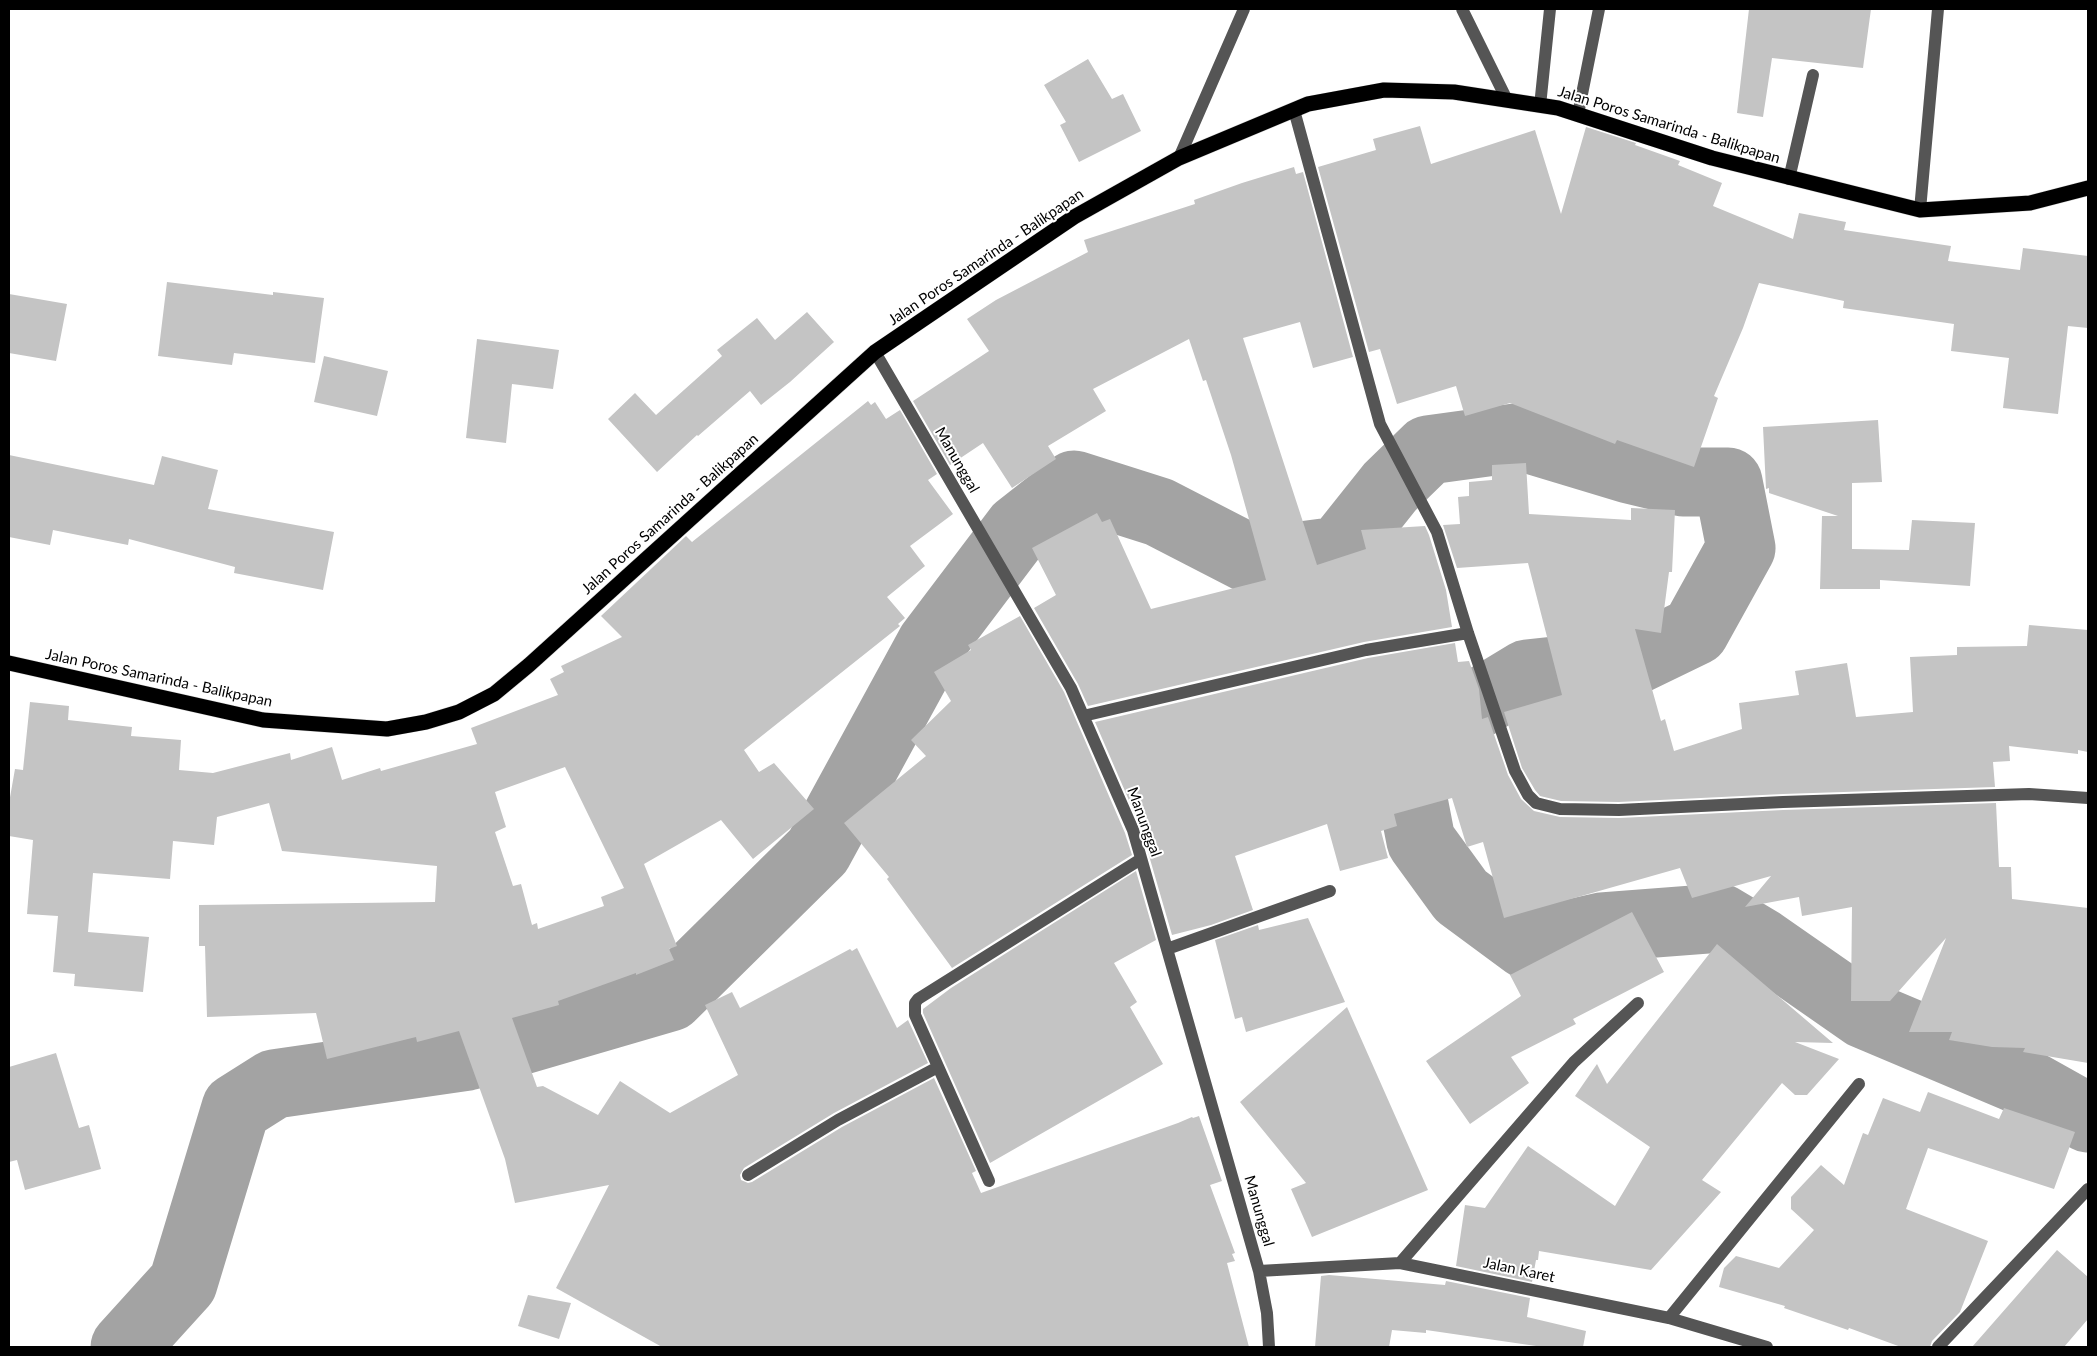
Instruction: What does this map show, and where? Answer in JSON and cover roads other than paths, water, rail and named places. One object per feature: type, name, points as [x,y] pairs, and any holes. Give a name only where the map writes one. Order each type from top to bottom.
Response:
[{"type":"highway","name":"Jalan Poros Samarinda - Balikpapan","points":[[9,663],[263,720],[388,729],[426,722],[458,712],[494,694],[529,665],[875,352],[1074,217],[1179,158],[1308,104],[1384,90],[1454,92],[1558,108],[1712,158],[1789,179],[1920,210],[2030,203],[2088,188]]},
{"type":"street","points":[[1179,158],[1244,9]]},
{"type":"street","points":[[1462,9],[1508,100]]},
{"type":"street","points":[[1540,106],[1550,9]]},
{"type":"street","points":[[1578,114],[1599,9]]},
{"type":"street","points":[[1920,210],[1938,9]]},
{"type":"street","points":[[1789,179],[1813,75]]},
{"type":"street","points":[[1294,110],[1380,424],[1437,532],[1468,634],[1515,770],[1528,795],[1536,803],[1560,809],[1619,810],[1783,802],[2029,794],[2088,798]]},
{"type":"street","name":"Manunggal","points":[[875,352],[1031,616],[1071,688],[1133,830],[1259,1271],[1267,1313],[1269,1347]]},
{"type":"street","points":[[1083,716],[1366,650],[1468,634]]},
{"type":"street","points":[[988,1181],[915,1015],[914,1010],[918,999],[1141,859]]},
{"type":"street","points":[[1167,949],[1330,891]]},
{"type":"street","points":[[1400,1263],[1574,1062],[1638,1003]]},
{"type":"street","points":[[748,1175],[838,1120],[938,1067]]},
{"type":"street","points":[[1669,1318],[1859,1084]]},
{"type":"street","points":[[1938,1347],[2088,1189]]},
{"type":"street","name":"Jalan Karet","points":[[1259,1271],[1400,1263],[1669,1318],[1767,1347]]},
{"type":"waterway","points":[[125,1347],[183,1283],[236,1108],[274,1084],[468,1056],[670,997],[818,851],[931,644],[1018,529],[1074,485],[1159,512],[1256,562],[1339,551],[1390,487],[1428,450],[1523,437],[1629,469],[1683,482],[1728,482],[1741,548],[1695,631],[1629,663],[1527,674],[1451,720],[1409,779],[1421,841],[1461,896],[1526,944],[1602,927],[1720,918],[1762,943],[1864,1014],[2018,1079],[2088,1118]]}]
